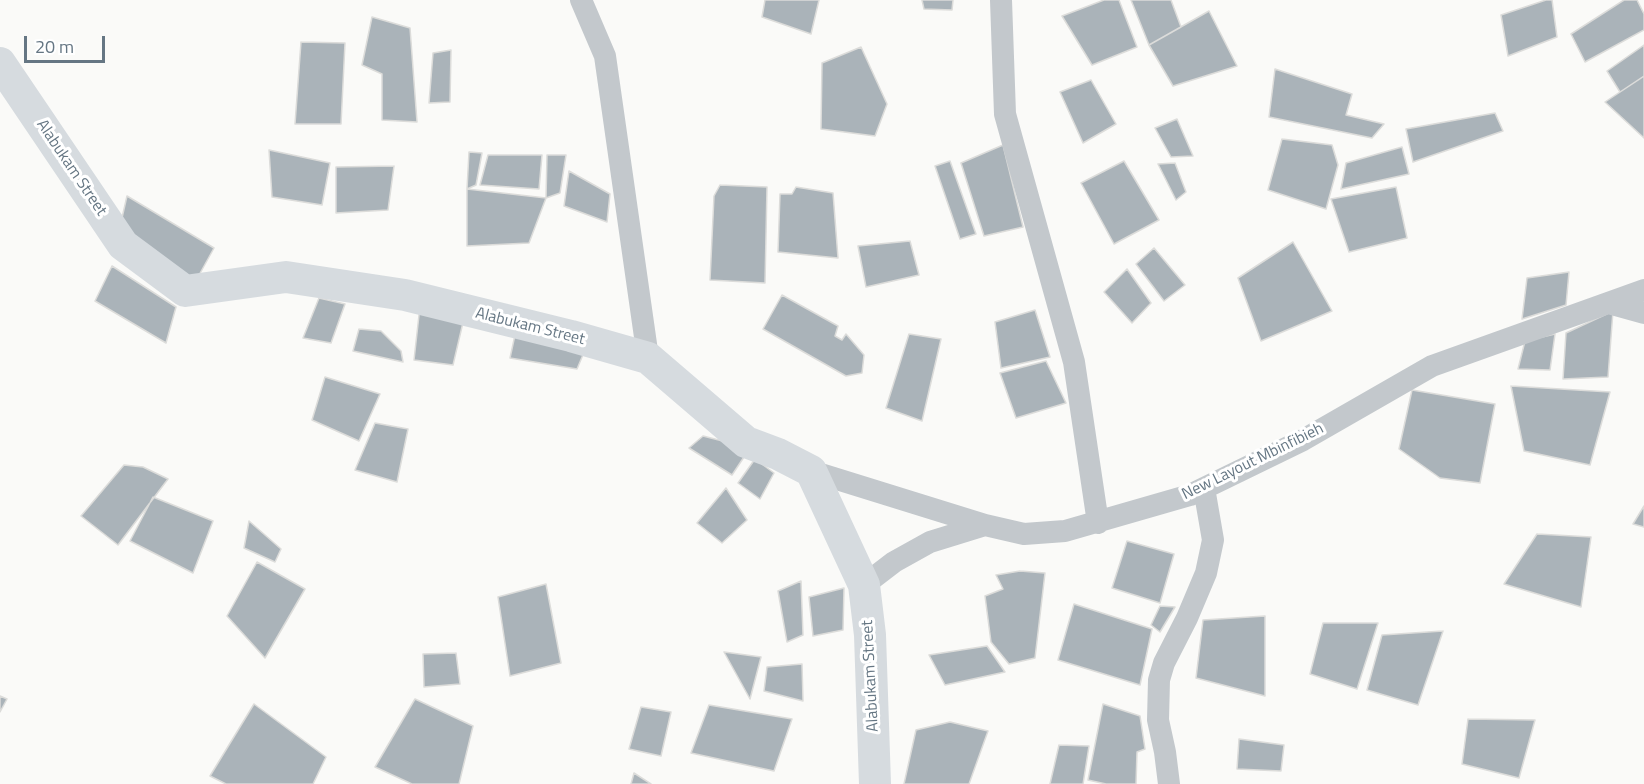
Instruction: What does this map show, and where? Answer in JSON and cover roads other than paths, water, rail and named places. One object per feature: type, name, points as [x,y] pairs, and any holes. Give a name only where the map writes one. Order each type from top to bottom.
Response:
[{"type":"street","points":[[581,0],[605,56],[648,358]]},
{"type":"street","points":[[1001,0],[1005,114],[1074,362],[1098,523]]},
{"type":"street","name":"Alabukam Street","points":[[0,63],[123,244],[184,291],[286,277],[405,295],[571,336],[648,358],[746,442],[778,453],[811,471],[864,585],[870,635],[875,784]]},
{"type":"street","name":"New Layout Mbinfibieh","points":[[811,471],[985,525],[1024,534],[1065,531],[1190,495],[1303,440],[1432,366],[1644,290]]},
{"type":"street","points":[[1608,303],[1644,313]]},
{"type":"street","points":[[1169,784],[1158,720],[1159,680],[1164,663],[1187,618],[1206,573],[1213,540],[1204,488]]},
{"type":"street","points":[[864,585],[894,562],[930,542],[985,525]]}]
